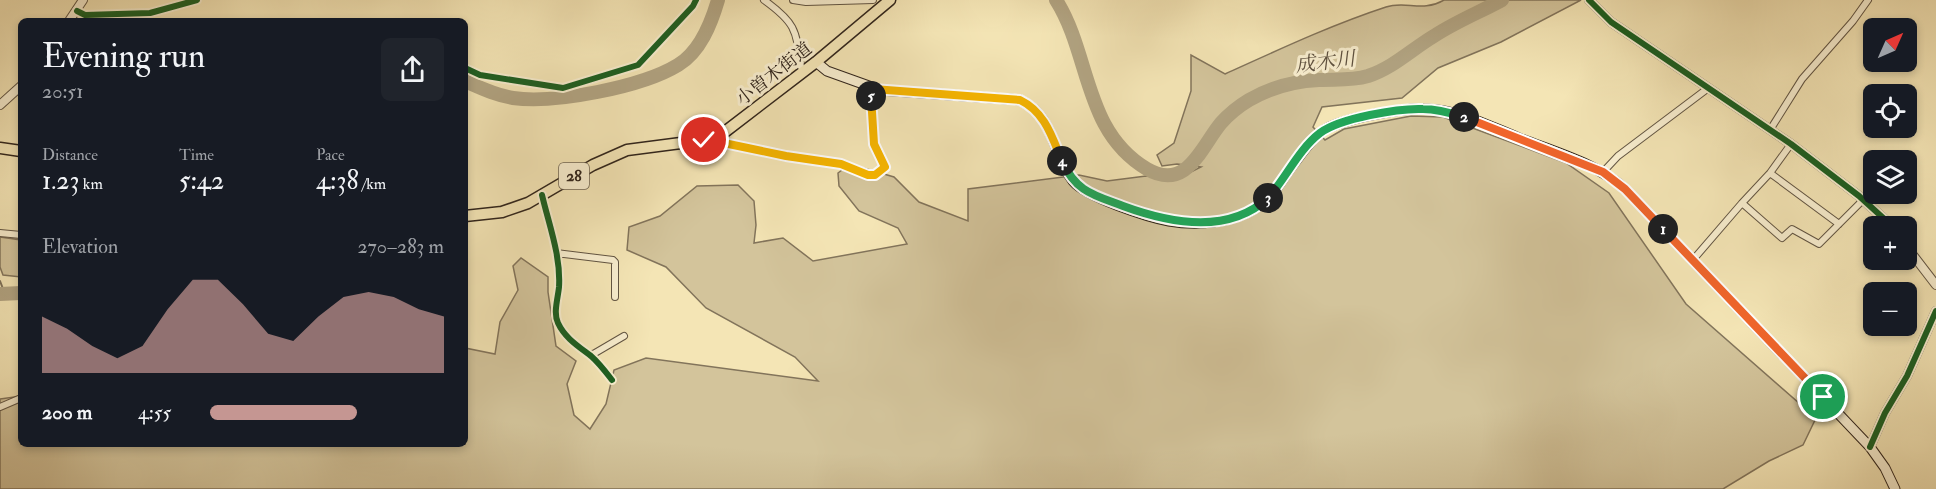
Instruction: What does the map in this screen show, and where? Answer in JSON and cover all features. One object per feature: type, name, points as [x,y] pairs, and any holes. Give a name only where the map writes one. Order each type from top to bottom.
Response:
[{"type":"main road","name":"小曽木街道","points":[[468,216],[502,212],[528,203],[601,160],[627,150],[696,141],[714,136],[739,123],[890,0]]},
{"type":"main road","points":[[816,62],[827,71],[873,89],[1020,100],[1038,112],[1045,121],[1069,175],[1081,189],[1139,212],[1183,222],[1223,220],[1237,217],[1257,207],[1275,190],[1302,152],[1330,127],[1359,118],[1409,110],[1438,110],[1461,116],[1603,172],[1625,189],[1870,447],[1886,468],[1895,489]]},
{"type":"main road","points":[[0,148],[18,151]]},
{"type":"street","points":[[71,18],[82,0]]},
{"type":"street","points":[[77,11],[85,15],[150,13],[196,0]]},
{"type":"street","points":[[468,70],[490,76],[563,88],[590,81],[638,64],[693,6],[696,0]]},
{"type":"street","points":[[765,0],[789,21],[796,32],[801,67],[804,72]]},
{"type":"street","points":[[793,0],[806,2],[873,0]]},
{"type":"street","points":[[1589,0],[1611,22],[1791,144],[1863,200],[1819,244],[1792,229],[1782,238],[1742,203]]},
{"type":"street","points":[[1770,130],[1802,79],[1853,21],[1868,0]]},
{"type":"street","points":[[0,105],[18,89]]},
{"type":"street","points":[[714,136],[719,142],[786,156],[841,164],[868,175],[875,175],[885,167],[874,144],[871,98],[873,89]]},
{"type":"street","points":[[1603,172],[1618,156],[1707,89]]},
{"type":"street","points":[[1692,261],[1770,173],[1791,144]]},
{"type":"street","points":[[1770,173],[1839,224]]},
{"type":"street","points":[[542,195],[556,253],[559,281],[556,321],[563,332],[578,348],[603,368],[612,381]]},
{"type":"street","points":[[1867,204],[1881,216]]},
{"type":"street","points":[[0,233],[18,235]]},
{"type":"street","points":[[556,253],[613,260],[615,262],[615,297]]},
{"type":"street","points":[[1917,260],[1936,285]]},
{"type":"street","points":[[1870,447],[1885,413],[1907,376],[1936,311]]},
{"type":"street","points":[[589,355],[624,336]]},
{"type":"street","points":[[0,406],[18,399]]},
{"type":"shaded area","points":[[1444,0],[1581,0],[1501,42],[1438,68],[1402,98],[1322,107],[1313,127],[1325,140],[1344,129],[1411,116],[1443,117],[1566,163],[1609,193],[1686,304],[1816,418],[1803,445],[1769,461],[1723,489],[0,489],[0,399],[18,396],[18,447],[468,447],[468,349],[495,354],[500,322],[518,290],[513,266],[521,258],[548,277],[556,346],[576,361],[567,384],[574,415],[590,429],[606,404],[614,370],[646,358],[818,381],[795,357],[706,308],[666,267],[627,250],[629,227],[660,216],[697,186],[738,185],[754,201],[756,225],[754,243],[783,238],[813,261],[907,244],[898,228],[859,211],[839,186],[838,173],[850,164],[894,177],[919,202],[968,221],[968,189],[1079,175],[1107,181],[1146,176],[1179,178],[1201,167],[1177,164],[1162,166],[1157,155],[1174,143],[1191,91],[1191,55],[1225,74],[1325,30],[1386,7],[1436,4]]},
{"type":"shaded area","points":[[0,237],[18,240],[18,277],[3,275],[0,267]]},
{"type":"waterway","points":[[468,82],[500,95],[530,99],[574,96],[621,87],[643,80],[678,65],[693,53],[708,28],[718,0]]},
{"type":"waterway","name":"成木川","points":[[1056,0],[1076,44],[1099,113],[1111,134],[1126,153],[1147,169],[1161,175],[1173,175],[1192,164],[1221,123],[1249,100],[1265,92],[1292,84],[1356,79],[1377,73],[1442,31],[1502,0]]},
{"type":"waterway","points":[[0,281],[5,294]]},
{"type":"waterway","points":[[0,294],[18,293]]},
{"type":"cycle path","points":[[77,11],[85,15],[150,13],[197,0]]},
{"type":"cycle path","points":[[468,69],[480,75],[563,88],[638,65],[696,0]]},
{"type":"cycle path","points":[[1589,0],[1611,22],[1791,144],[1859,196],[1881,216]]},
{"type":"cycle path","points":[[714,136],[719,142],[786,156],[841,164],[869,175],[875,175],[885,167],[874,144],[871,98],[873,89]]},
{"type":"cycle path","points":[[542,195],[558,264],[559,287],[556,310],[558,323],[568,337],[594,359],[612,380]]},
{"type":"cycle path","points":[[1870,447],[1885,413],[1907,376],[1936,311]]},
{"type":"route","points":[[704,140],[714,136],[719,142],[786,156],[841,164],[868,175],[875,175],[885,167],[874,144],[871,98],[873,89],[1020,100],[1038,112],[1045,121],[1069,175],[1081,189],[1156,218],[1203,222],[1237,217],[1257,207],[1275,190],[1311,142],[1330,127],[1359,118],[1409,110],[1438,110],[1468,118],[1591,166],[1615,180],[1823,397]]}]
